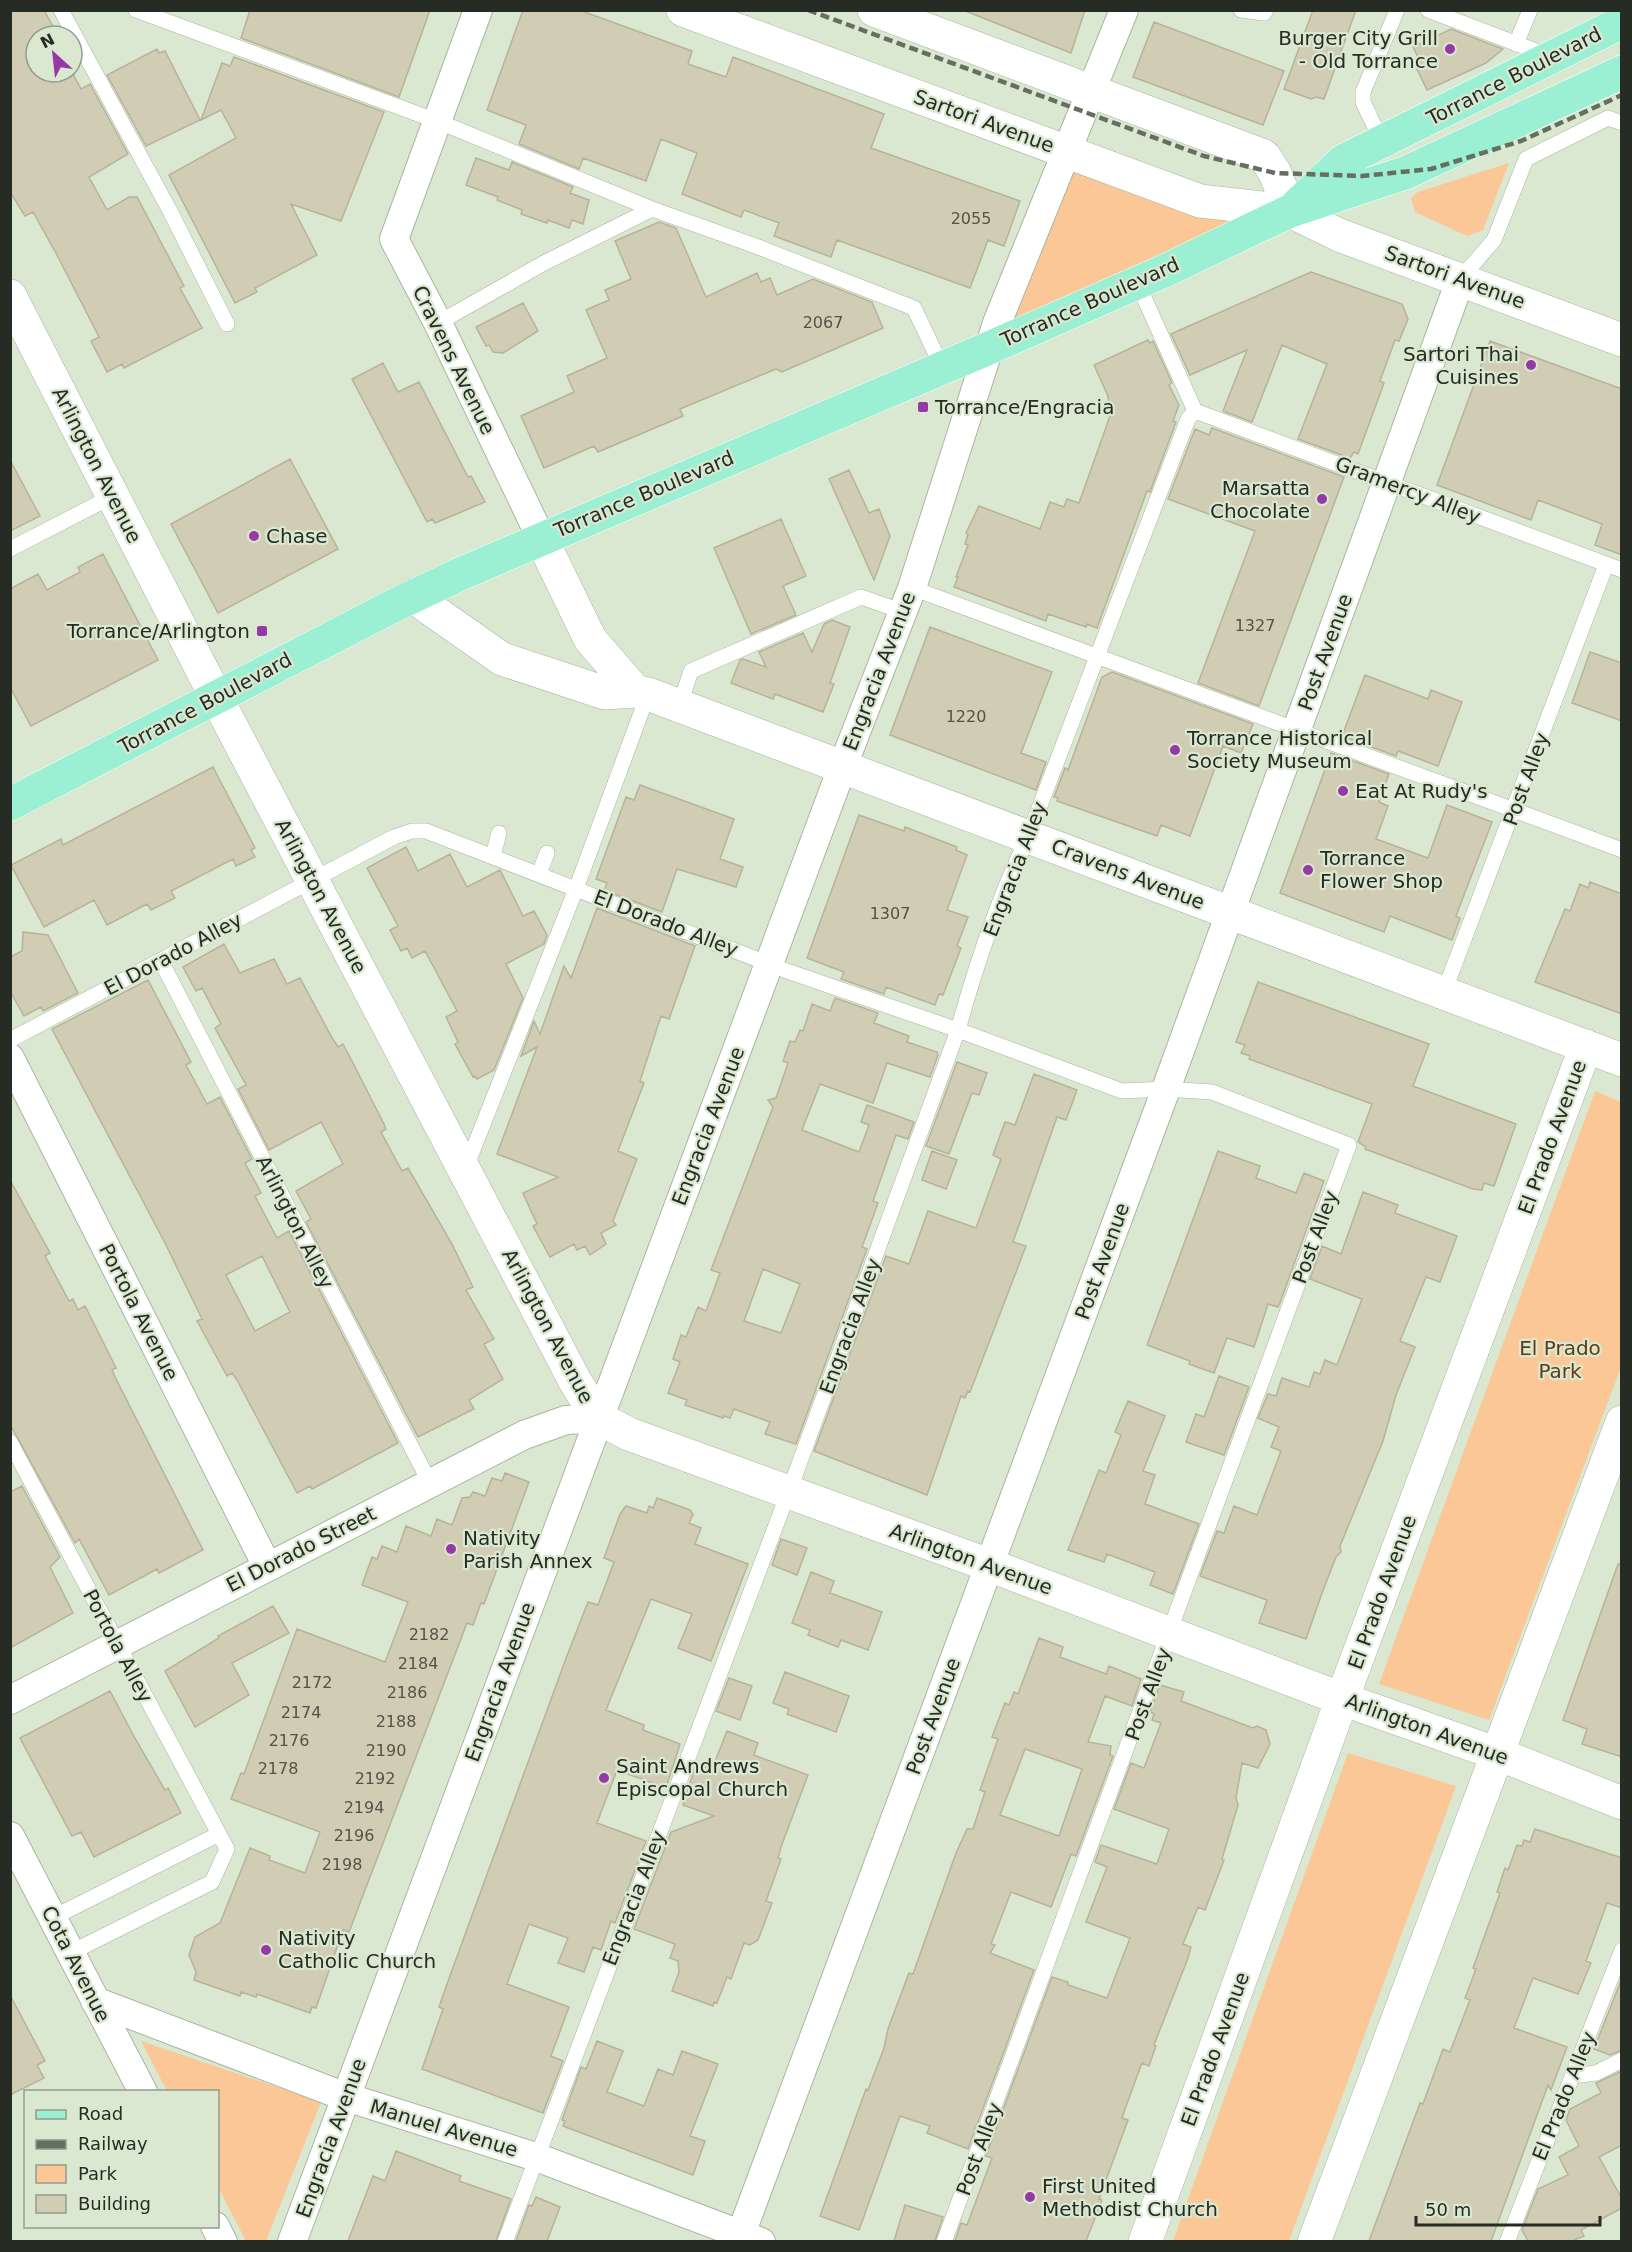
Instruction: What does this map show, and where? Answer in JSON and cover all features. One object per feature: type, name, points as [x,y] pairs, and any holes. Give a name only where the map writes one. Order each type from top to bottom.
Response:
[{"type":"main road","name":"Torrance Boulevard","points":[[1290,211],[1343,161],[1622,22]]},
{"type":"main road","name":"Torrance Boulevard","points":[[10,804],[412,596],[541,538],[989,348],[1290,211],[1395,177],[1622,72]]},
{"type":"street","name":"Cravens Avenue","points":[[478,10],[394,239],[438,323],[590,639],[641,693]]},
{"type":"street","name":"Sartori Avenue","points":[[683,10],[1200,201],[1290,211],[1339,235],[1461,278],[1622,340]]},
{"type":"street","points":[[874,10],[1264,156],[1275,173],[1290,211]]},
{"type":"street","name":"Engracia Avenue","points":[[292,2241],[598,1418],[842,768],[908,600],[989,348],[1124,10]]},
{"type":"street","name":"Post Avenue","points":[[747,2239],[989,1565],[1231,913],[1461,278]]},
{"type":"street","name":"Arlington Avenue","points":[[10,296],[216,697],[575,1381],[598,1418],[629,1434],[989,1565],[1342,1699],[1498,1754],[1622,1803]]},
{"type":"street","name":"Cravens Avenue","points":[[412,596],[502,659],[605,693],[641,693],[1622,1060]]},
{"type":"street","name":"El Prado Avenue","points":[[1145,2241],[1342,1699],[1586,1046]]},
{"type":"street","name":"Portola Avenue","points":[[10,1058],[267,1566]]},
{"type":"street","name":"El Dorado Street","points":[[10,1700],[524,1435],[566,1420],[598,1418]]},
{"type":"street","points":[[1314,2241],[1622,1422]]},
{"type":"street","name":"Cota Avenue","points":[[10,1836],[142,2090]]},
{"type":"street","name":"Manuel Avenue","points":[[95,2001],[346,2097],[536,2157],[747,2239]]},
{"type":"lane","points":[[61,10],[170,211],[227,324]]},
{"type":"lane","points":[[136,10],[437,121],[652,209],[753,245],[914,308],[942,368]]},
{"type":"lane","points":[[1241,10],[1263,13],[1266,10]]},
{"type":"lane","points":[[1382,142],[1363,102],[1363,92],[1397,10]]},
{"type":"lane","points":[[1428,10],[1453,15],[1516,44],[1552,57]]},
{"type":"lane","points":[[1516,44],[1530,10]]},
{"type":"lane","points":[[1461,278],[1494,240],[1526,159],[1608,118],[1622,123]]},
{"type":"lane","points":[[438,323],[544,263],[652,209]]},
{"type":"lane","points":[[1137,282],[1195,411]]},
{"type":"lane","name":"Gramercy Alley","points":[[1195,411],[1622,570]]},
{"type":"lane","name":"Engracia Alley","points":[[505,2241],[788,1493],[958,1030],[971,984],[1014,864],[1028,837],[1188,419],[1195,411]]},
{"type":"lane","points":[[10,549],[113,496]]},
{"type":"lane","name":"Post Alley","points":[[1444,992],[1606,565]]},
{"type":"lane","points":[[679,707],[691,671],[861,597],[908,600],[1097,657],[1622,850]]},
{"type":"lane","points":[[465,1170],[576,889],[641,693]]},
{"type":"lane","name":"El Dorado Alley","points":[[10,1040],[394,837],[412,831],[426,831],[769,963],[1122,1091],[1166,1089],[1212,1092],[1349,1145]]},
{"type":"lane","points":[[492,856],[499,833]]},
{"type":"lane","points":[[539,874],[547,853]]},
{"type":"lane","name":"Arlington Alley","points":[[161,961],[430,1483]]},
{"type":"lane","name":"Post Alley","points":[[944,2241],[1171,1633],[1349,1145]]},
{"type":"lane","name":"Portola Alley","points":[[10,1442],[227,1849],[212,1882],[70,1953]]},
{"type":"lane","points":[[52,1918],[219,1834]]},
{"type":"lane","name":"El Prado Alley","points":[[1507,2241],[1622,1950]]},
{"type":"lane","points":[[1572,2076],[1596,2073],[1622,2060]]},
{"type":"green space","points":[[1068,152],[1253,228],[1095,300],[997,323]]},
{"type":"green space","points":[[1509,163],[1483,230],[1467,236],[1415,212],[1411,198],[1418,192]]},
{"type":"green space","name":"El Prado Park","points":[[1595,1091],[1621,1102],[1621,1367],[1489,1720],[1379,1684]]},
{"type":"green space","points":[[1348,1753],[1456,1786],[1289,2241],[1173,2241]]},
{"type":"green space","points":[[141,2041],[321,2102],[266,2241],[246,2241],[219,2189],[219,2090],[166,2090]]},
{"type":"building","points":[[10,10],[44,10],[52,24],[24,24],[24,84],[78,84],[81,89],[90,84],[128,154],[89,177],[107,210],[129,197],[137,197],[184,286],[180,288],[202,328],[124,368],[122,364],[107,372],[91,341],[99,337],[57,255],[33,212],[25,216],[10,192]]},
{"type":"building","points":[[250,10],[430,10],[399,97],[241,38]]},
{"type":"building","points":[[523,10],[579,10],[692,51],[688,64],[726,77],[733,57],[884,114],[871,148],[1020,201],[1004,246],[988,240],[970,288],[837,240],[831,257],[774,236],[779,223],[744,210],[741,217],[682,194],[697,153],[661,139],[646,181],[583,158],[579,169],[519,144],[526,125],[487,110]]},
{"type":"building","points":[[963,10],[1085,10],[1071,53]]},
{"type":"building","points":[[1313,10],[1356,10],[1324,99],[1316,97],[1311,99],[1284,89]]},
{"type":"building","points":[[1154,22],[1284,71],[1263,125],[1133,77]]},
{"type":"building","points":[[1451,29],[1503,49],[1486,63],[1427,90],[1415,65],[1420,62],[1413,47]]},
{"type":"building","points":[[157,49],[159,53],[165,51],[200,120],[146,146],[107,75]]},
{"type":"building","points":[[234,57],[384,112],[341,221],[291,204],[317,255],[255,288],[257,292],[235,303],[169,175],[236,138],[221,110],[201,120],[222,63],[230,66]]},
{"type":"building","points":[[476,158],[509,170],[512,162],[573,187],[570,193],[589,200],[583,224],[572,220],[569,228],[548,220],[547,223],[521,214],[522,210],[497,200],[498,197],[466,185]]},
{"type":"building","points":[[659,222],[676,228],[706,297],[757,273],[761,282],[770,278],[777,295],[813,279],[872,302],[883,328],[782,372],[776,369],[680,409],[683,416],[598,452],[594,446],[544,468],[521,416],[574,392],[567,376],[607,358],[586,310],[609,300],[605,290],[631,279],[615,241]]},
{"type":"building","points":[[1311,272],[1402,304],[1408,319],[1399,341],[1395,340],[1380,381],[1384,383],[1358,454],[1354,452],[1350,458],[1298,439],[1327,364],[1282,345],[1252,422],[1223,411],[1247,350],[1190,375],[1171,334]]},
{"type":"building","points":[[523,303],[538,331],[503,353],[493,352],[489,345],[486,346],[476,327]]},
{"type":"building","points":[[1148,340],[1150,343],[1153,341],[1172,383],[1169,385],[1179,405],[1173,421],[1176,422],[1150,492],[1147,491],[1097,628],[1087,624],[1086,627],[1048,614],[1046,621],[954,587],[968,545],[965,544],[968,534],[966,533],[979,506],[1040,529],[1050,502],[1064,507],[1067,499],[1079,503],[1110,416],[1108,396],[1094,365]]},
{"type":"building","points":[[1490,341],[1622,389],[1622,555],[1595,545],[1602,524],[1538,500],[1531,520],[1437,485]]},
{"type":"building","points":[[383,363],[398,392],[419,382],[468,477],[471,476],[485,502],[435,523],[432,519],[427,522],[352,379]]},
{"type":"building","points":[[1212,428],[1344,477],[1259,706],[1198,683],[1255,531],[1168,499],[1195,429],[1209,435]]},
{"type":"building","name":"Chase","points":[[290,459],[338,549],[218,613],[171,524]]},
{"type":"building","points":[[10,460],[40,516],[10,531]]},
{"type":"building","points":[[849,470],[869,513],[879,509],[890,536],[874,580],[829,479]]},
{"type":"building","points":[[781,519],[806,576],[783,586],[796,615],[751,634],[714,548]]},
{"type":"building","points":[[103,554],[158,660],[31,726],[10,687],[10,589],[38,574],[47,590],[80,572],[78,567]]},
{"type":"building","points":[[832,620],[850,627],[830,683],[834,684],[823,712],[775,694],[773,699],[731,683],[740,660],[766,667],[759,652],[803,633],[812,652],[824,624]]},
{"type":"building","points":[[930,627],[1052,672],[1021,753],[1046,762],[1036,790],[890,735]]},
{"type":"building","points":[[1590,652],[1622,663],[1622,721],[1572,703]]},
{"type":"building","name":"Torrance Historical Society Museum","points":[[1112,672],[1253,724],[1241,753],[1223,746],[1190,836],[1161,825],[1157,836],[1057,801],[1058,798],[1054,797],[1065,768],[1068,770],[1102,677]]},
{"type":"building","points":[[1365,675],[1428,699],[1431,690],[1462,702],[1438,766],[1398,751],[1396,756],[1342,736]]},
{"type":"building","points":[[1331,753],[1389,774],[1379,802],[1388,806],[1376,839],[1428,858],[1447,805],[1492,822],[1456,916],[1460,918],[1452,940],[1390,916],[1384,932],[1280,893]]},
{"type":"building","points":[[213,767],[255,848],[251,850],[255,857],[236,866],[233,859],[171,891],[175,898],[151,910],[147,904],[107,925],[94,900],[44,927],[11,865],[61,839],[63,845]]},
{"type":"building","points":[[640,785],[734,819],[720,859],[743,867],[736,887],[677,869],[662,912],[604,890],[607,883],[596,879],[626,797],[634,800]]},
{"type":"building","points":[[859,815],[904,831],[905,827],[957,847],[956,850],[967,855],[947,910],[968,917],[957,946],[961,948],[943,995],[939,994],[935,1005],[886,987],[884,994],[841,979],[844,972],[807,958]]},
{"type":"building","points":[[406,847],[418,871],[450,854],[467,887],[500,870],[523,916],[534,911],[547,935],[544,944],[506,964],[523,998],[494,1070],[477,1079],[473,1077],[455,1044],[458,1042],[446,1017],[457,1011],[425,951],[412,958],[407,948],[401,951],[390,930],[398,926],[367,868]]},
{"type":"building","points":[[1590,882],[1622,894],[1622,1014],[1535,982],[1565,909],[1570,911],[1580,884],[1588,888]]},
{"type":"building","points":[[597,908],[695,946],[669,1019],[661,1016],[640,1081],[644,1083],[618,1151],[637,1159],[613,1221],[616,1225],[601,1233],[606,1244],[590,1255],[585,1246],[577,1250],[574,1244],[550,1257],[533,1226],[537,1224],[523,1193],[558,1177],[497,1154],[537,1047],[521,1056],[534,1021],[540,1034],[564,966],[571,978]]},
{"type":"building","points":[[23,932],[48,935],[78,993],[43,1011],[41,1007],[24,1016],[10,991],[10,957],[22,951]]},
{"type":"building","points":[[224,944],[240,973],[274,959],[287,984],[300,978],[331,1036],[338,1047],[343,1044],[352,1061],[384,1124],[386,1129],[381,1132],[402,1171],[408,1168],[452,1244],[473,1287],[466,1290],[494,1339],[484,1344],[503,1379],[469,1400],[474,1409],[418,1437],[306,1222],[311,1219],[296,1191],[343,1164],[321,1122],[269,1150],[238,1089],[246,1085],[215,1028],[221,1024],[202,988],[196,991],[183,967]]},
{"type":"building","points":[[148,980],[191,1062],[186,1065],[207,1104],[220,1097],[252,1159],[245,1163],[261,1193],[255,1196],[277,1238],[289,1231],[398,1443],[312,1489],[310,1486],[297,1493],[237,1380],[232,1373],[227,1376],[197,1321],[202,1319],[165,1243],[52,1029]],"holes":[[[262,1256],[290,1312],[255,1331],[226,1275]]]},
{"type":"building","points":[[1258,982],[1429,1044],[1413,1086],[1516,1124],[1494,1186],[1484,1183],[1482,1190],[1473,1189],[1365,1149],[1366,1147],[1358,1142],[1372,1104],[1249,1059],[1250,1056],[1241,1053],[1245,1045],[1236,1042]]},
{"type":"building","points":[[835,998],[878,1013],[874,1023],[909,1036],[907,1042],[937,1052],[938,1055],[930,1077],[887,1063],[873,1103],[820,1084],[802,1130],[859,1152],[869,1125],[861,1122],[867,1105],[914,1122],[908,1139],[896,1135],[873,1201],[878,1203],[862,1247],[867,1249],[796,1444],[765,1434],[770,1422],[734,1409],[730,1418],[724,1416],[723,1418],[685,1405],[687,1400],[668,1393],[680,1362],[673,1359],[681,1335],[686,1337],[698,1307],[706,1311],[720,1273],[711,1270],[773,1107],[768,1100],[776,1098],[788,1063],[783,1061],[790,1041],[795,1042],[800,1030],[803,1031],[812,1004],[830,1011]],"holes":[[[763,1269],[800,1284],[781,1333],[744,1321]]]},
{"type":"building","points":[[957,1062],[987,1073],[979,1095],[972,1093],[949,1154],[926,1146]]},
{"type":"building","points":[[1034,1074],[1077,1090],[1066,1120],[1057,1117],[1013,1242],[1026,1246],[970,1392],[968,1391],[965,1398],[961,1396],[927,1495],[814,1451],[886,1256],[909,1264],[928,1211],[976,1228],[1001,1159],[993,1155],[1005,1122],[1015,1125]]},
{"type":"building","points":[[932,1151],[957,1160],[946,1189],[922,1180]]},
{"type":"building","points":[[1218,1151],[1260,1166],[1256,1178],[1296,1193],[1304,1173],[1324,1181],[1278,1307],[1268,1304],[1254,1347],[1227,1338],[1214,1373],[1189,1364],[1190,1361],[1147,1345]]},
{"type":"building","points":[[10,1180],[50,1253],[45,1256],[69,1301],[73,1299],[78,1310],[85,1306],[116,1368],[112,1370],[116,1379],[203,1550],[159,1573],[157,1569],[109,1595],[79,1539],[75,1543],[10,1424]]},
{"type":"building","points":[[1363,1192],[1398,1205],[1395,1213],[1457,1236],[1440,1282],[1426,1277],[1400,1341],[1415,1347],[1396,1395],[1383,1441],[1340,1546],[1341,1552],[1336,1557],[1306,1639],[1259,1623],[1267,1600],[1200,1576],[1217,1531],[1224,1533],[1234,1506],[1257,1515],[1281,1451],[1271,1447],[1279,1427],[1258,1418],[1268,1394],[1276,1396],[1282,1378],[1309,1387],[1314,1372],[1320,1374],[1325,1360],[1337,1365],[1362,1299],[1310,1279],[1322,1246],[1341,1254]]},
{"type":"building","points":[[1219,1376],[1249,1387],[1224,1455],[1186,1442],[1196,1414],[1204,1417]]},
{"type":"building","points":[[1128,1401],[1165,1416],[1143,1471],[1155,1475],[1145,1504],[1199,1524],[1173,1594],[1150,1585],[1155,1572],[1107,1554],[1104,1562],[1068,1550],[1099,1470],[1106,1473],[1121,1435],[1115,1432]]},
{"type":"building","points":[[505,1473],[529,1482],[484,1604],[481,1603],[473,1625],[467,1623],[349,1932],[343,1930],[316,2008],[312,2007],[310,2013],[257,1994],[256,1997],[241,1992],[240,1996],[194,1980],[196,1972],[189,1955],[195,1937],[220,1923],[250,1848],[270,1856],[269,1860],[305,1873],[320,1832],[231,1799],[241,1773],[244,1774],[297,1629],[385,1662],[408,1602],[362,1585],[372,1557],[377,1559],[382,1546],[397,1552],[406,1526],[431,1536],[437,1519],[452,1525],[462,1498],[470,1497],[473,1492],[485,1496],[492,1478],[502,1481]]},
{"type":"building","points":[[22,1486],[60,1557],[50,1567],[73,1613],[10,1648],[10,1492]]},
{"type":"building","points":[[657,1498],[690,1510],[693,1514],[689,1523],[701,1528],[695,1544],[748,1564],[711,1661],[678,1648],[692,1614],[651,1599],[606,1710],[644,1725],[643,1730],[680,1744],[666,1788],[617,1770],[597,1823],[646,1841],[615,1923],[611,1921],[601,1950],[593,1947],[584,1972],[558,1963],[568,1938],[529,1924],[507,1984],[569,2007],[551,2056],[563,2061],[543,2113],[422,2069],[443,2009],[439,2007],[565,1661],[588,1602],[598,1605],[614,1562],[604,1558],[620,1514],[626,1506],[647,1513],[649,1506],[653,1508]]},
{"type":"building","points":[[781,1539],[807,1548],[797,1575],[772,1565]]},
{"type":"building","points":[[1618,1564],[1622,1564],[1622,1757],[1582,1744],[1587,1729],[1563,1720]]},
{"type":"building","points":[[811,1572],[834,1581],[830,1593],[882,1612],[868,1650],[841,1640],[838,1647],[808,1635],[810,1630],[792,1623]]},
{"type":"building","points":[[273,1606],[289,1633],[232,1663],[249,1695],[195,1727],[165,1671],[219,1638],[218,1636]]},
{"type":"building","points":[[1039,1638],[1063,1647],[1060,1657],[1106,1674],[1109,1666],[1141,1679],[1132,1706],[1105,1696],[1088,1742],[1111,1746],[1110,1755],[1113,1756],[1076,1856],[1071,1854],[1051,1907],[1011,1892],[991,1944],[995,1945],[990,1953],[1034,1970],[968,2149],[927,2133],[930,2126],[900,2116],[859,2230],[820,2216],[866,2089],[868,2090],[884,2048],[888,2029],[909,1973],[913,1974],[956,1853],[967,1829],[973,1829],[985,1792],[980,1790],[998,1739],[992,1737],[1005,1703],[1009,1705],[1014,1692],[1018,1694]],"holes":[[[1025,1749],[1082,1769],[1059,1836],[1000,1815]]]},
{"type":"building","points":[[785,1672],[849,1696],[836,1732],[787,1714],[789,1709],[773,1703]]},
{"type":"building","points":[[729,1678],[752,1686],[740,1720],[716,1711]]},
{"type":"building","points":[[1160,1685],[1184,1692],[1181,1701],[1253,1728],[1257,1726],[1266,1730],[1270,1744],[1258,1768],[1242,1763],[1236,1798],[1238,1805],[1222,1859],[1224,1860],[1205,1910],[1198,1907],[1183,1944],[1191,1947],[1188,1958],[1154,2045],[1156,2046],[1149,2066],[1142,2063],[1125,2109],[1122,2118],[1128,2120],[1099,2199],[1102,2200],[1086,2241],[955,2241],[961,2223],[967,2225],[992,2158],[986,2156],[1052,1977],[1107,1998],[1130,1938],[1086,1922],[1107,1867],[1095,1862],[1101,1845],[1157,1864],[1169,1829],[1114,1809],[1131,1763],[1144,1768],[1161,1723],[1152,1720],[1154,1714],[1150,1712]]},
{"type":"building","points":[[110,1691],[165,1790],[168,1788],[181,1813],[94,1857],[81,1832],[72,1836],[20,1738]]},
{"type":"building","points":[[727,1731],[758,1743],[754,1755],[808,1775],[781,1847],[778,1858],[781,1859],[766,1901],[772,1903],[758,1940],[750,1945],[744,1943],[731,1979],[727,1977],[717,2003],[714,2002],[713,2006],[672,1991],[679,1972],[678,1961],[670,1958],[675,1944],[634,1929],[671,1832],[714,1816],[683,1805],[696,1764],[712,1769]]},
{"type":"building","points":[[1535,1829],[1622,1858],[1622,1908],[1607,1903],[1586,1961],[1591,1963],[1578,1994],[1533,1978],[1514,2028],[1567,2047],[1551,2090],[1548,2085],[1491,2241],[1369,2241],[1420,2103],[1423,2104],[1443,2049],[1450,2052],[1470,2000],[1465,1998],[1476,1969],[1473,1968],[1500,1893],[1497,1892],[1505,1868],[1508,1870],[1517,1845],[1522,1846],[1524,1840],[1530,1842]]},
{"type":"building","points":[[1622,1978],[1622,2050],[1610,2055],[1594,2049]]},
{"type":"building","points":[[10,1995],[45,2061],[37,2065],[44,2078],[10,2095]]},
{"type":"building","points":[[597,2041],[623,2051],[607,2092],[644,2106],[658,2069],[673,2075],[682,2051],[718,2064],[690,2136],[705,2141],[693,2175],[563,2126],[565,2121],[562,2120],[581,2067],[586,2069]]},
{"type":"building","points":[[1622,2071],[1622,2145],[1599,2157],[1622,2199],[1622,2208],[1581,2230],[1584,2236],[1572,2241],[1528,2241],[1522,2230],[1538,2189],[1568,2175],[1559,2157],[1579,2146],[1566,2120],[1570,2109],[1601,2093],[1596,2083]]},
{"type":"building","points":[[396,2151],[461,2176],[459,2181],[511,2199],[496,2241],[348,2241],[373,2176],[385,2181]]},
{"type":"building","points":[[536,2197],[560,2207],[547,2241],[516,2241],[529,2205],[532,2206]]},
{"type":"building","points":[[905,2205],[943,2217],[935,2241],[894,2241]]},
{"type":"railway","points":[[808,10],[1204,156],[1275,173],[1362,176],[1431,169],[1521,141],[1622,95]]},
{"type":"place","name":"Burger City Grill - Old Torrance","points":[[1450,49]]},
{"type":"place","name":"Sartori Thai Cuisines","points":[[1531,365]]},
{"type":"place","name":"Torrance/Engracia","points":[[923,407]]},
{"type":"place","name":"Marsatta Chocolate","points":[[1322,499]]},
{"type":"place","name":"Chase","points":[[254,536]]},
{"type":"place","name":"Torrance/Arlington","points":[[262,631]]},
{"type":"place","name":"Torrance Historical Society Museum","points":[[1175,750]]},
{"type":"place","name":"Eat At Rudy's","points":[[1343,791]]},
{"type":"place","name":"Torrance Flower Shop","points":[[1308,870]]},
{"type":"place","name":"Nativity Parish Annex","points":[[451,1549]]},
{"type":"place","name":"Saint Andrews Episcopal Church","points":[[604,1778]]},
{"type":"place","name":"Nativity Catholic Church","points":[[266,1950]]},
{"type":"place","name":"First United Methodist Church","points":[[1030,2197]]}]
